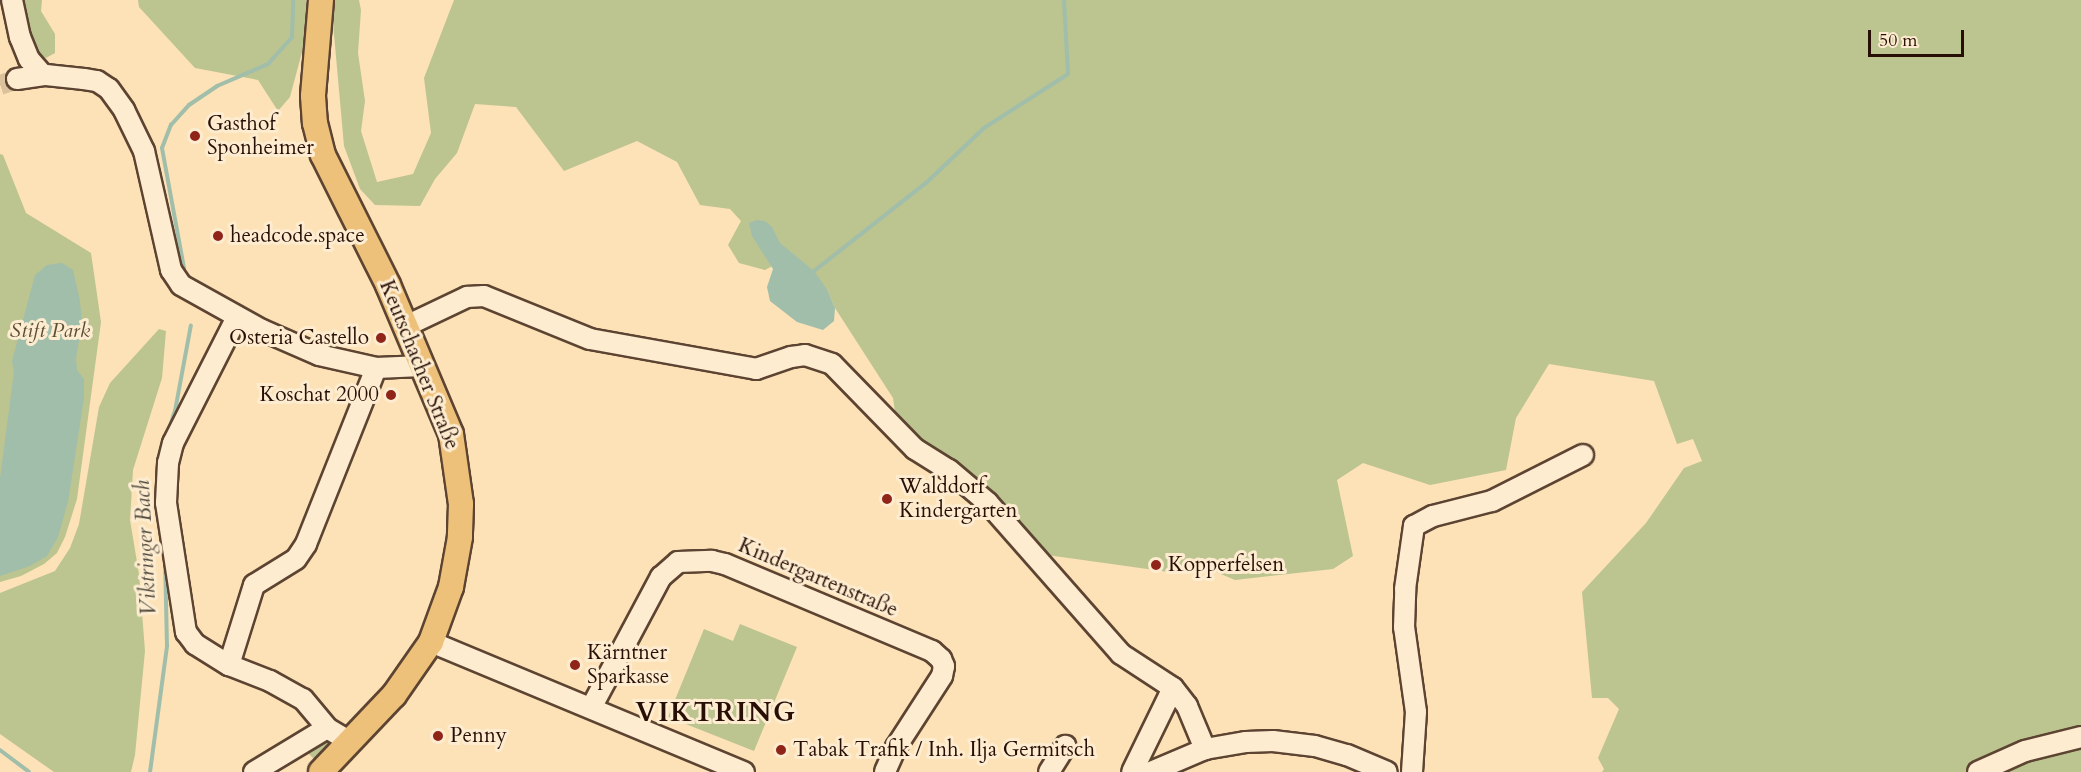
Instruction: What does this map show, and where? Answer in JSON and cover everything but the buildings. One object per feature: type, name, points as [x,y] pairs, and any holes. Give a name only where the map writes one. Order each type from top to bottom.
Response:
[{"type":"main road","name":"Keutschacher Straße","points":[[321,0],[313,96],[315,123],[323,155],[388,285],[451,434],[461,504],[460,537],[451,587],[431,642],[394,695],[321,772]]},
{"type":"street","points":[[12,0],[20,37],[29,59],[40,75]]},
{"type":"street","points":[[6,83],[40,75],[97,81],[109,89],[124,110],[144,151],[171,270],[187,288],[279,339],[319,355],[376,368],[422,366]]},
{"type":"street","points":[[406,326],[458,300],[484,296],[590,339],[756,369],[791,357],[806,356],[832,364],[915,449],[950,470],[988,503],[1121,654],[1173,688],[1187,706],[1205,748]]},
{"type":"street","points":[[237,317],[173,443],[168,463],[166,503],[186,632],[195,644],[229,665],[270,681],[303,699],[327,728],[351,742]]},
{"type":"street","points":[[229,665],[249,594],[254,585],[296,559],[306,544],[376,368]]},
{"type":"street","points":[[1412,772],[1416,712],[1404,627],[1405,590],[1414,526],[1433,516],[1500,498],[1583,455]]},
{"type":"street","name":"Kindergartenstraße","points":[[591,708],[661,577],[678,562],[712,561],[726,564],[932,651],[941,659],[944,666],[942,676],[896,747],[885,772]]},
{"type":"street","points":[[431,642],[744,772]]},
{"type":"street","points":[[1132,772],[1173,688]]},
{"type":"street","points":[[254,772],[327,728]]},
{"type":"street","points":[[1978,772],[2025,751],[2081,737]]},
{"type":"street","points":[[1151,772],[1205,748],[1273,741],[1315,746],[1344,763],[1387,772]]},
{"type":"street","points":[[1049,772],[1065,746]]},
{"type":"green space","points":[[19,0],[42,0],[41,11],[55,34],[55,53],[46,58],[36,51]]},
{"type":"green space","points":[[138,0],[306,0],[306,37],[290,97],[278,111],[258,80],[195,68],[139,7]]},
{"type":"green space","points":[[335,0],[359,0],[361,10],[358,53],[365,101],[361,131],[377,182],[413,174],[431,133],[424,78],[454,0],[2081,0],[2081,729],[1969,772],[1602,772],[1604,769],[1598,758],[1619,709],[1608,698],[1592,698],[1582,592],[1646,523],[1684,468],[1702,461],[1693,439],[1677,444],[1654,381],[1549,364],[1516,418],[1506,470],[1430,485],[1363,463],[1337,480],[1353,556],[1333,569],[1235,580],[1209,569],[1176,573],[1047,555],[999,503],[897,426],[893,398],[835,308],[828,291],[787,258],[765,270],[739,263],[728,245],[741,221],[730,209],[700,205],[677,162],[637,141],[564,171],[516,107],[475,104],[457,153],[435,179],[420,206],[375,205],[360,189],[344,146],[333,23]]},
{"type":"green space","name":"Stift Park","points":[[0,154],[3,155],[26,213],[91,253],[101,322],[77,499],[65,537],[57,553],[44,564],[21,576],[0,582]]},
{"type":"green space","points":[[159,329],[166,331],[162,378],[133,470],[130,520],[139,574],[145,651],[135,755],[131,772],[54,772],[0,734],[0,593],[55,571],[70,548],[79,524],[99,407],[110,383]]},
{"type":"green space","points":[[740,624],[797,647],[754,751],[668,717],[704,629],[733,641]]},
{"type":"green space","points":[[326,735],[332,740],[332,746],[317,762],[304,749]]},
{"type":"green space","points":[[2081,741],[2081,772],[1989,772]]},
{"type":"shaded area","points":[[757,220],[765,221],[772,227],[780,243],[814,271],[828,291],[835,308],[834,321],[823,330],[797,322],[770,301],[767,287],[773,269],[752,236],[749,223]]},
{"type":"shaded area","name":"Stift Park","points":[[62,263],[73,270],[80,301],[82,324],[76,358],[77,370],[84,379],[84,398],[68,502],[58,537],[47,556],[30,566],[0,576],[0,478],[14,372],[12,361],[35,275],[47,265]]},
{"type":"waterway","name":"Viktringer Bach","points":[[184,268],[162,148],[171,125],[189,105],[217,86],[268,64],[292,37],[293,0]]},
{"type":"waterway","points":[[814,271],[926,183],[984,128],[1068,74],[1064,0]]},
{"type":"waterway","name":"Viktringer Bach","points":[[168,432],[175,411],[191,325]]},
{"type":"waterway","name":"Viktringer Bach","points":[[150,772],[167,646],[165,558]]},
{"type":"waterway","points":[[0,750],[29,772]]},
{"type":"tunnel","points":[[0,85],[17,79]]},
{"type":"place","name":"Gasthof Sponheimer","points":[[195,136]]},
{"type":"place","name":"headcode.space","points":[[218,236]]},
{"type":"place","name":"Osteria Castello","points":[[381,338]]},
{"type":"place","name":"Koschat 2000","points":[[391,395]]},
{"type":"place","name":"Walddorf Kindergarten","points":[[887,499]]},
{"type":"place","name":"Kopperfelsen","points":[[1156,565]]},
{"type":"place","name":"Kärntner Sparkasse","points":[[575,665]]},
{"type":"place","name":"Penny","points":[[438,736]]},
{"type":"place","name":"Tabak Trafik / Inh. Ilja Germitsch","points":[[781,750]]},
{"type":"district","name":"VIKTRING","points":[[716,713]]}]
